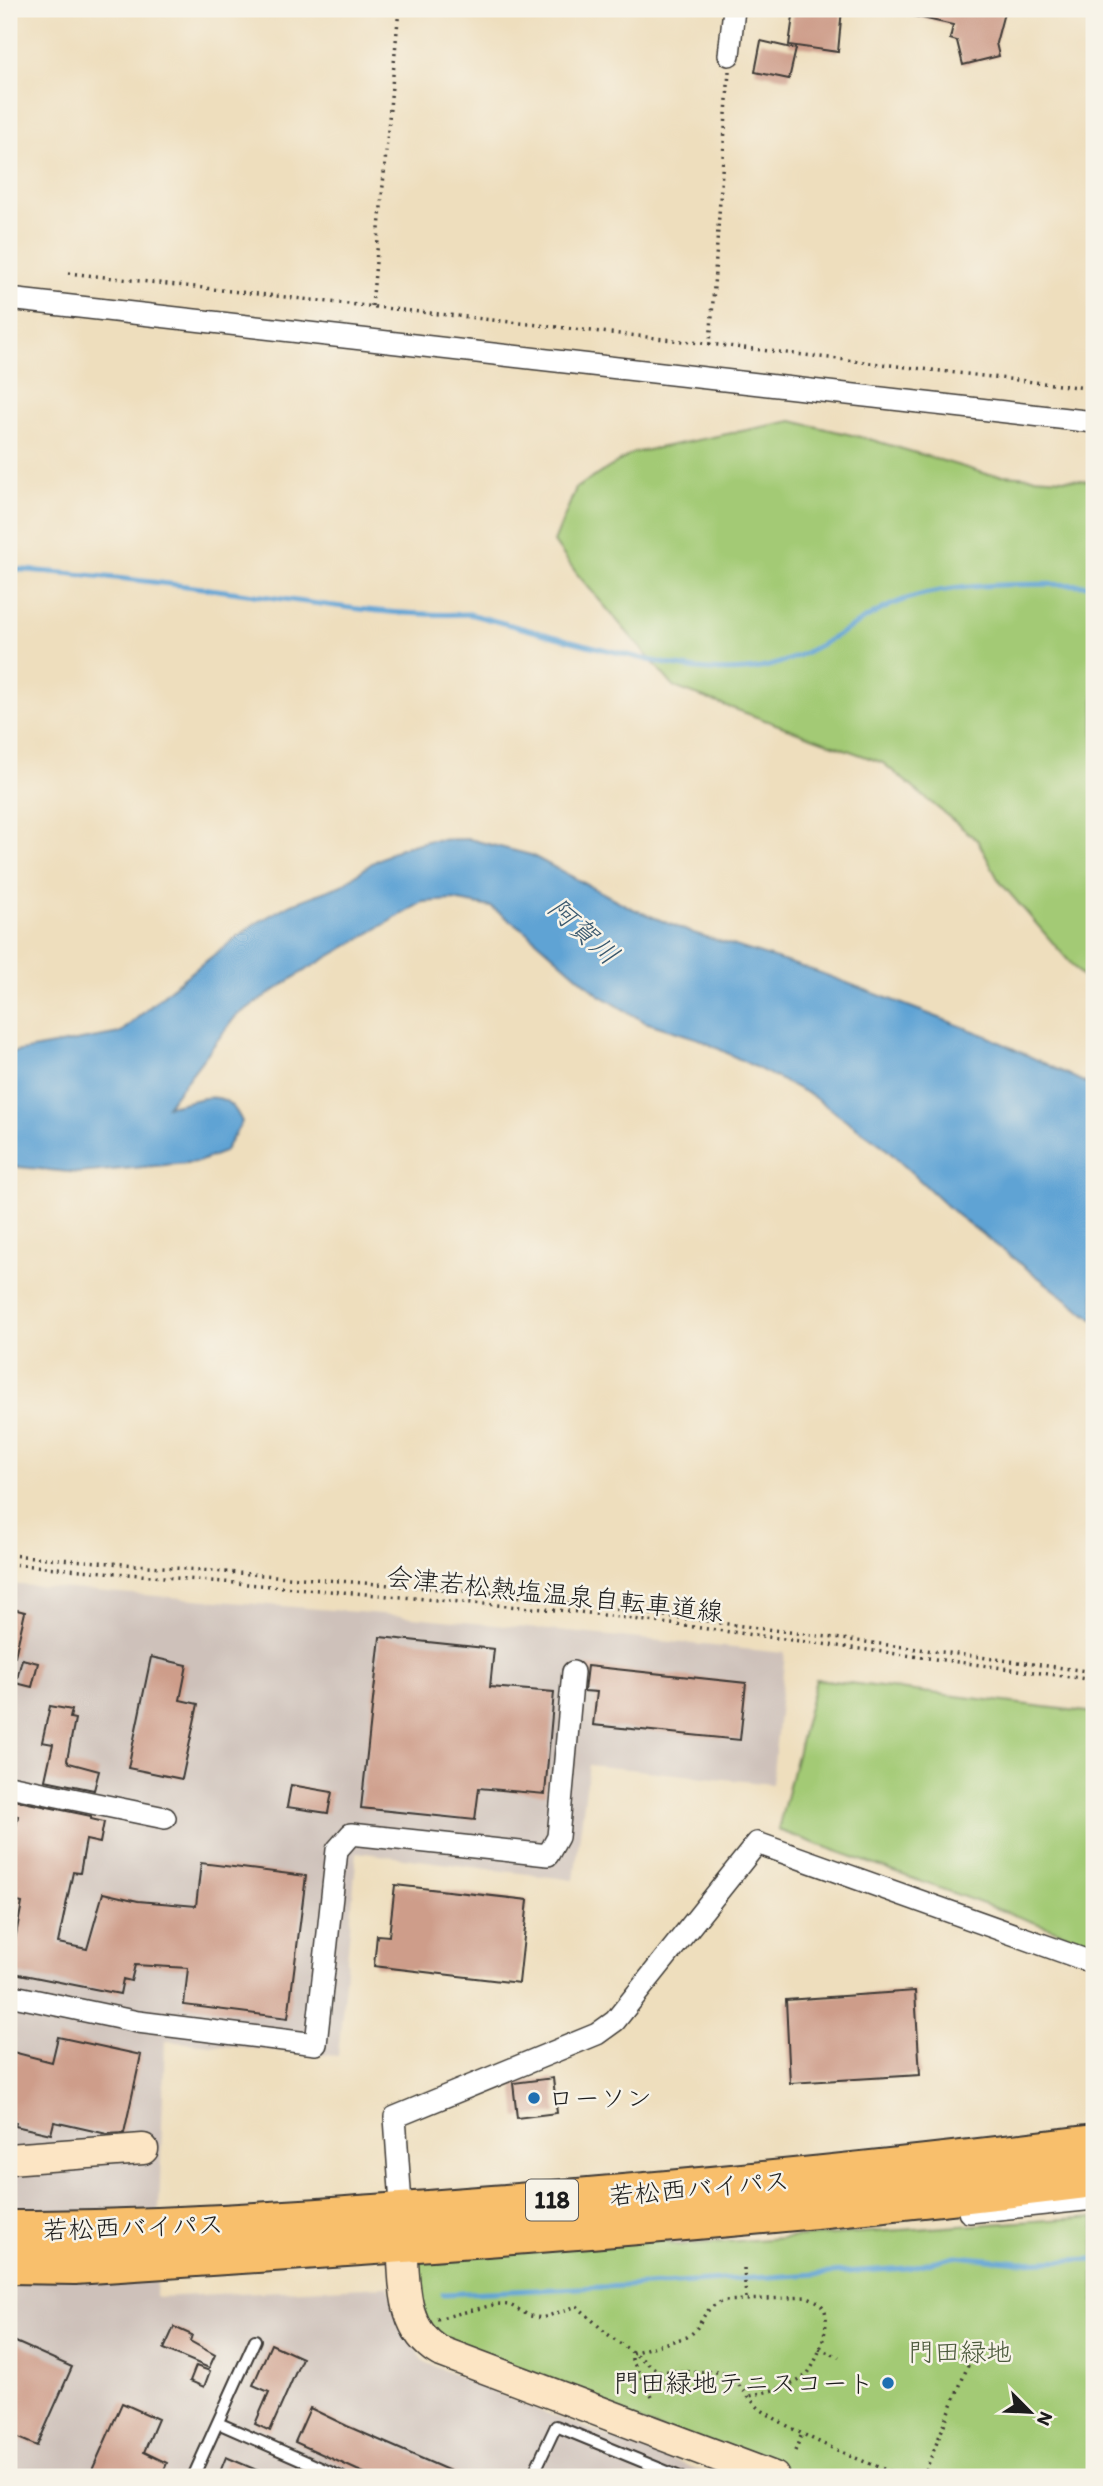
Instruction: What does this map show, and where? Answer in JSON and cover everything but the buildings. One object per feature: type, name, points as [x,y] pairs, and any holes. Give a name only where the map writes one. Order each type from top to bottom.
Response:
[{"type":"highway","name":"若松西バイパス","points":[[9,2264],[75,2265],[402,2228],[580,2198],[783,2181],[1094,2144]]},
{"type":"highway","name":"若松西バイパス","points":[[9,2230],[274,2222],[402,2228],[644,2224],[919,2200],[1094,2178]]},
{"type":"street","points":[[729,55],[734,9]]},
{"type":"street","points":[[9,299],[1094,422]]},
{"type":"street","points":[[9,1995],[138,2022],[316,2044],[337,1850],[351,1834],[548,1855],[558,1837],[573,1672]]},
{"type":"street","points":[[9,1786],[165,1818]]},
{"type":"street","points":[[774,2477],[439,2351],[427,2344],[414,2326],[405,2292],[395,2117],[597,2034],[615,2021],[757,1843],[1094,1963]]},
{"type":"street","points":[[580,2198],[604,2187],[1094,2132]]},
{"type":"street","points":[[9,2159],[143,2149]]},
{"type":"street","points":[[644,2224],[692,2235],[766,2232],[1094,2199]]},
{"type":"lane","points":[[193,2477],[254,2340]]},
{"type":"lane","points":[[218,2423],[341,2477]]},
{"type":"lane","points":[[532,2477],[556,2426],[680,2477]]},
{"type":"path","points":[[372,306],[399,9]]},
{"type":"path","points":[[709,344],[729,55]]},
{"type":"path","points":[[68,273],[1094,389]]},
{"type":"path","points":[[9,1555],[491,1593],[1094,1672]]},
{"type":"path","name":"会津若松熱塩温泉自転車道線","points":[[9,1564],[580,1612],[1094,1680]]},
{"type":"path","points":[[744,2268],[746,2300]]},
{"type":"path","points":[[632,2353],[694,2333],[703,2314],[712,2305],[746,2300],[807,2297],[815,2300],[826,2313],[827,2327],[805,2376],[789,2385],[750,2396]]},
{"type":"path","points":[[414,2326],[463,2310],[497,2304],[510,2305],[530,2316],[542,2318],[577,2306],[632,2353],[659,2371],[720,2372],[739,2382],[760,2409],[802,2436],[904,2477]]},
{"type":"path","points":[[923,2477],[975,2348],[979,2349]]},
{"type":"path","points":[[819,2349],[839,2357]]},
{"type":"path","points":[[632,2353],[632,2360],[652,2397]]},
{"type":"path","points":[[795,2451],[802,2436]]},
{"type":"shaded area","points":[[9,1584],[382,1614],[785,1653],[772,1784],[589,1765],[574,1880],[357,1852],[338,2056],[165,2041],[156,2297],[388,2286],[422,2361],[530,2407],[718,2477],[9,2477]]},
{"type":"green space","points":[[792,421],[869,439],[987,474],[1094,481],[1094,990],[999,881],[978,841],[883,763],[674,687],[577,574],[554,542],[576,488],[633,453]]},
{"type":"green space","points":[[816,1679],[1094,1713],[1094,1944],[778,1830]]},
{"type":"green space","name":"門田緑地","points":[[1094,2217],[1094,2477],[789,2477],[566,2395],[424,2334],[409,2249],[635,2231],[679,2245]]},
{"type":"water","name":"阿賀川","points":[[469,839],[531,855],[631,908],[687,931],[818,972],[987,1036],[1094,1087],[1094,1320],[957,1215],[883,1146],[809,1094],[699,1039],[645,1022],[598,994],[528,933],[491,907],[453,900],[423,902],[301,973],[236,1016],[167,1106],[210,1098],[228,1102],[242,1122],[224,1152],[198,1162],[79,1173],[9,1166],[9,1053],[120,1033],[176,984],[253,925],[289,905],[342,885],[372,863],[400,848],[431,840]]},
{"type":"waterway","points":[[9,569],[158,583],[386,612],[469,614],[656,662],[727,671],[766,667],[785,661],[803,654],[889,606],[935,592],[989,585],[1094,585]]},
{"type":"waterway","points":[[443,2294],[646,2285],[907,2268],[956,2256],[1020,2262],[1094,2259]]},
{"type":"place","name":"ローソン","points":[[534,2098]]},
{"type":"place","name":"門田緑地テニスコート","points":[[888,2383]]}]
